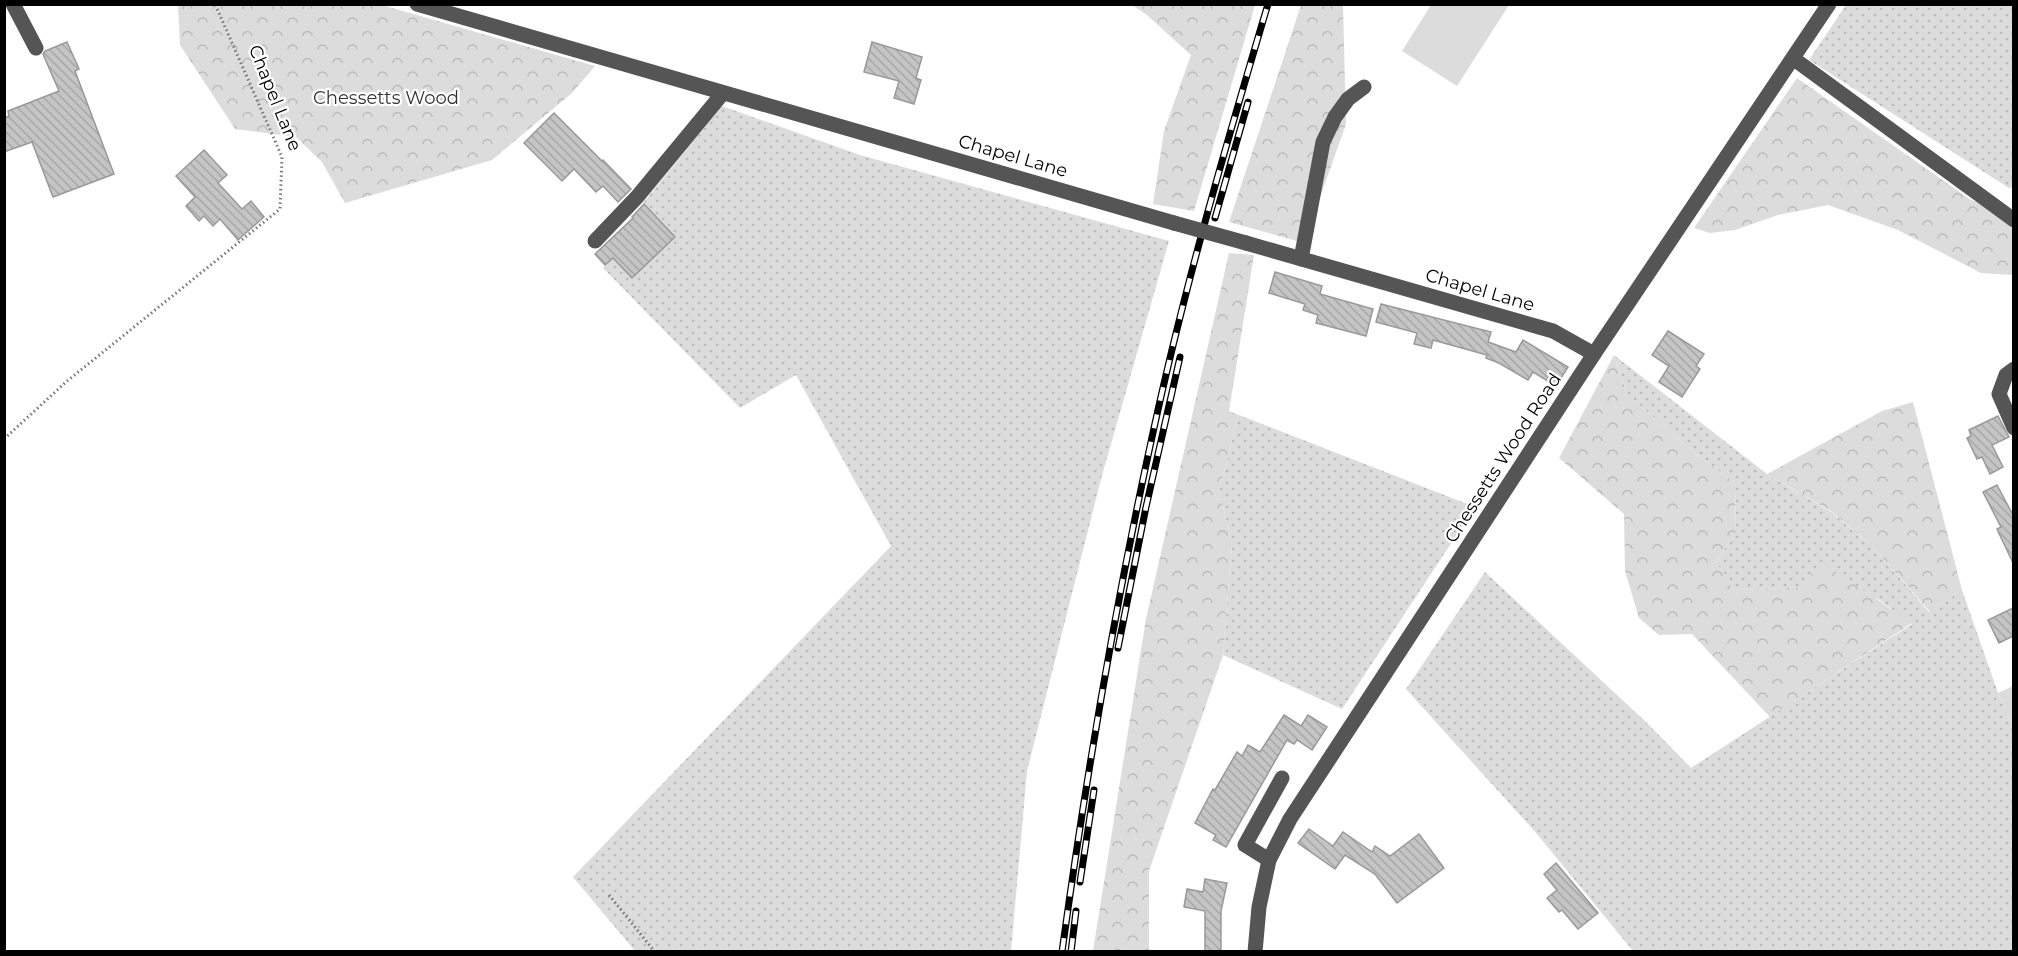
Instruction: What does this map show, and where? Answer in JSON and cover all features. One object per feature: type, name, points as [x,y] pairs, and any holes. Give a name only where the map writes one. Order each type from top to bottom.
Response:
[{"type":"street","points":[[13,4],[36,48]]},
{"type":"street","name":"Chapel Lane","points":[[417,4],[1553,331],[1594,354]]},
{"type":"street","name":"Chessetts Wood Road","points":[[1255,951],[1259,907],[1269,860],[1290,819],[1594,354],[1829,4]]},
{"type":"street","points":[[1794,59],[2013,219]]},
{"type":"street","points":[[1300,259],[1323,142],[1335,117],[1348,99],[1364,87]]},
{"type":"street","points":[[595,241],[637,197],[723,93]]},
{"type":"street","points":[[2013,369],[2006,375],[1999,394],[2013,428]]},
{"type":"street","points":[[1269,860],[1245,845],[1282,778]]},
{"type":"path","name":"Chapel Lane","points":[[4,439],[66,382],[280,209],[282,157],[215,4]]},
{"type":"path","points":[[609,895],[655,951]]},
{"type":"green space","name":"Chessetts Wood","points":[[178,5],[382,5],[595,66],[572,93],[492,160],[345,203],[322,162],[296,137],[235,129],[180,45]]},
{"type":"green space","points":[[1132,5],[1255,5],[1194,211],[1153,204],[1164,131],[1191,55],[1147,15]]},
{"type":"green space","points":[[1301,5],[1343,5],[1346,124],[1304,243],[1229,222]]},
{"type":"green space","points":[[1431,5],[1509,5],[1457,86],[1402,51]]},
{"type":"green space","points":[[1846,5],[2013,5],[2013,187],[2009,188],[1809,60]]},
{"type":"green space","points":[[1797,78],[1971,200],[2013,214],[2013,275],[1981,273],[1898,230],[1828,205],[1778,215],[1735,230],[1710,233],[1694,228]]},
{"type":"green space","points":[[722,106],[860,155],[1169,241],[1101,479],[1027,771],[1011,951],[635,951],[573,877],[891,546],[796,375],[740,408],[603,268],[613,258],[632,278],[675,238],[643,203]]},
{"type":"green space","points":[[1229,253],[1254,255],[1229,411],[1239,415],[1219,489],[1232,544],[1223,655],[1149,871],[1149,951],[1093,951],[1146,619]]},
{"type":"green space","points":[[1614,355],[1767,474],[1831,512],[1875,549],[1929,612],[1962,590],[1998,693],[2013,726],[2013,950],[1633,951],[1537,834],[1406,689],[1485,572],[1648,724],[1691,768],[1912,624],[1878,599],[1804,587],[1734,590],[1716,562],[1736,532],[1735,483],[1693,452],[1627,394]]},
{"type":"green space","points":[[1614,355],[1627,394],[1693,452],[1735,483],[1736,532],[1716,562],[1734,590],[1804,587],[1820,561],[1912,623],[1770,717],[1692,634],[1659,635],[1639,618],[1625,571],[1624,514],[1559,458]]},
{"type":"green space","points":[[1913,402],[1962,590],[1930,612],[1875,549],[1832,512],[1767,474],[1882,411]]},
{"type":"green space","points":[[1239,415],[1475,507],[1342,709],[1223,655],[1232,544],[1219,489]]},
{"type":"green space","points":[[2013,686],[2013,726],[1998,693]]},
{"type":"building","points":[[67,42],[79,69],[75,71],[114,174],[53,197],[32,142],[4,152],[4,118],[9,116],[8,111],[59,91],[43,54]]},
{"type":"building","points":[[872,42],[922,57],[916,78],[921,80],[914,104],[894,98],[899,81],[864,72]]},
{"type":"building","points":[[554,113],[631,189],[618,202],[603,186],[596,192],[574,169],[562,181],[524,143]]},
{"type":"building","points":[[204,150],[227,175],[218,183],[242,209],[251,201],[264,217],[238,240],[220,219],[213,226],[204,216],[199,221],[186,206],[195,197],[176,176]]},
{"type":"building","points":[[644,204],[675,237],[632,278],[613,258],[605,265],[595,254],[633,218]]},
{"type":"building","points":[[1275,272],[1322,286],[1320,294],[1373,309],[1366,336],[1316,323],[1318,315],[1303,310],[1305,304],[1269,293]]},
{"type":"building","points":[[1381,304],[1491,332],[1488,342],[1516,352],[1523,340],[1568,367],[1556,386],[1533,372],[1528,380],[1486,358],[1487,355],[1433,340],[1431,348],[1414,344],[1417,333],[1376,322]]},
{"type":"building","points":[[1668,331],[1704,354],[1696,366],[1700,369],[1682,397],[1659,382],[1669,366],[1652,355]]},
{"type":"building","points":[[1998,416],[2009,437],[1992,445],[2003,467],[1990,474],[1982,457],[1977,459],[1967,438],[1971,436],[1969,430]]},
{"type":"building","points":[[1997,485],[2013,515],[2013,563],[1997,529],[2001,527],[1983,492]]},
{"type":"building","points":[[2013,608],[2013,636],[1999,643],[1988,620]]},
{"type":"building","points":[[1284,715],[1301,726],[1308,715],[1327,727],[1312,750],[1297,740],[1294,744],[1287,740],[1226,847],[1213,840],[1216,835],[1195,823],[1213,789],[1215,790],[1237,752],[1242,756],[1248,745],[1260,752]]},
{"type":"building","points":[[1309,829],[1333,846],[1343,832],[1372,852],[1375,846],[1390,856],[1419,834],[1444,868],[1397,903],[1375,874],[1345,855],[1335,869],[1298,843]]},
{"type":"building","points":[[1556,863],[1598,913],[1578,929],[1562,910],[1559,912],[1547,898],[1557,890],[1544,874]]},
{"type":"building","points":[[1205,879],[1227,883],[1221,911],[1221,951],[1205,951],[1205,911],[1184,907],[1187,889],[1203,892]]},
{"type":"railway","points":[[1062,952],[1103,689],[1154,428],[1193,268],[1268,4]]},
{"type":"railway","points":[[1215,218],[1248,102]]},
{"type":"railway","points":[[1118,648],[1146,507],[1180,357]]},
{"type":"railway","points":[[1080,882],[1094,790]]},
{"type":"railway","points":[[1071,952],[1076,911]]}]
